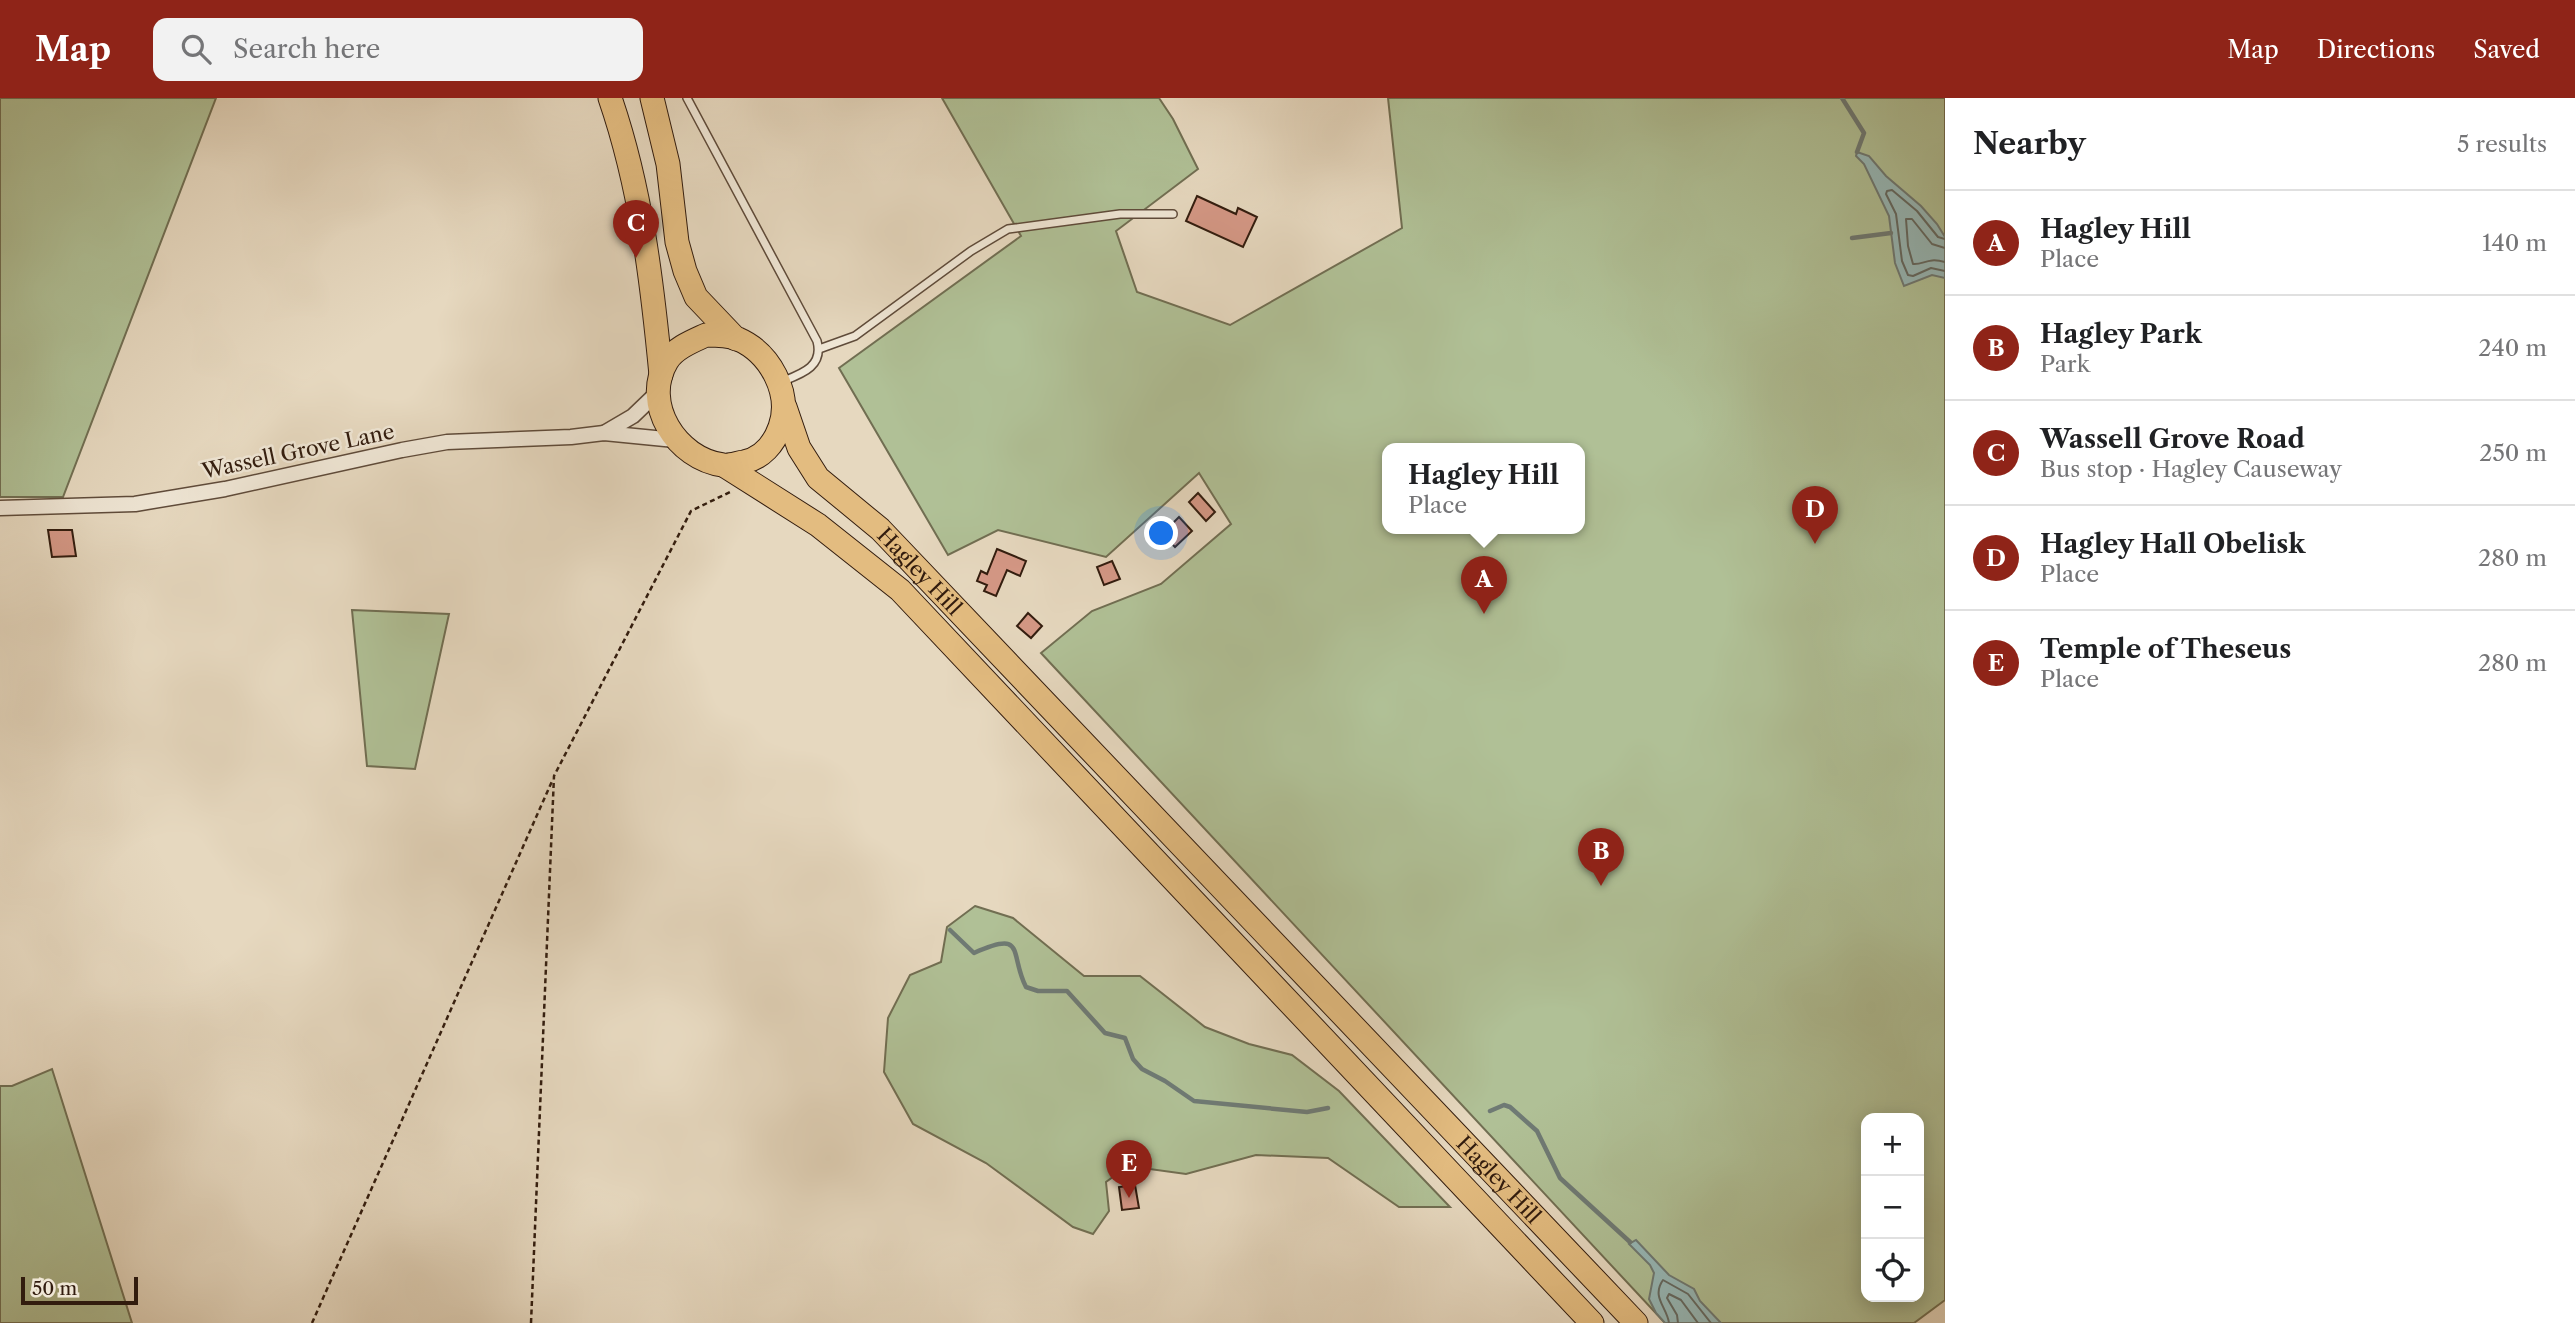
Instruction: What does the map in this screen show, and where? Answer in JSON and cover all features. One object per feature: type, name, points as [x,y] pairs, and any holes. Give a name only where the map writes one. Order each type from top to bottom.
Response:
[{"type":"highway","points":[[610,98],[632,171],[651,270],[660,406],[675,440],[700,459],[725,466],[751,460],[765,452],[775,439],[785,407],[772,367],[752,347],[736,338],[696,297],[677,242],[668,163],[652,98]]},
{"type":"highway","points":[[659,383],[668,359],[694,340],[706,335],[736,338]]},
{"type":"highway","name":"Hagley Hill","points":[[785,407],[799,448],[818,478],[880,529],[1636,1323]]},
{"type":"highway","name":"Hagley Hill","points":[[725,466],[818,525],[900,590],[1592,1323]]},
{"type":"street","name":"Wassell Grove Lane","points":[[604,433],[633,415],[659,383]]},
{"type":"street","name":"Wassell Grove Lane","points":[[0,508],[135,504],[225,489],[447,442],[604,433],[675,440]]},
{"type":"lane","points":[[687,98],[817,341],[819,349],[816,362],[811,368],[778,383]]},
{"type":"lane","points":[[819,349],[855,336],[971,251],[1007,229],[1120,214],[1173,214]]},
{"type":"path","points":[[312,1323],[554,776],[691,511],[749,482]]},
{"type":"path","points":[[531,1323],[554,776]]},
{"type":"green space","points":[[0,98],[216,98],[63,497],[0,497]]},
{"type":"green space","points":[[942,98],[1159,98],[1173,119],[1198,169],[1116,231],[1137,292],[1230,325],[1402,228],[1388,98],[1945,98],[1945,1300],[1914,1323],[1665,1323],[1041,653],[1092,611],[1161,584],[1231,524],[1199,473],[1106,557],[998,530],[948,555],[839,368],[1021,236]]},
{"type":"green space","points":[[352,610],[449,614],[415,769],[367,766]]},
{"type":"green space","points":[[975,906],[1013,918],[1084,976],[1140,976],[1205,1027],[1249,1044],[1292,1055],[1339,1091],[1450,1207],[1399,1207],[1328,1158],[1256,1155],[1186,1174],[1128,1166],[1106,1182],[1109,1211],[1093,1234],[1073,1227],[986,1163],[913,1124],[884,1072],[888,1018],[910,975],[941,962],[947,927]]},
{"type":"green space","points":[[52,1069],[132,1323],[0,1323],[0,1086],[12,1086]]},
{"type":"water","points":[[1857,152],[1869,156],[1886,176],[1921,206],[1937,224],[1945,237],[1945,278],[1932,275],[1904,286],[1895,263],[1889,216],[1864,164],[1856,156]]},
{"type":"water","points":[[1636,1240],[1669,1275],[1694,1289],[1700,1301],[1721,1323],[1665,1323],[1649,1299],[1654,1273],[1650,1265],[1629,1244]]},
{"type":"building","points":[[1197,196],[1236,214],[1238,208],[1257,217],[1243,247],[1186,221]]},
{"type":"building","points":[[1198,493],[1215,512],[1206,521],[1189,502]]},
{"type":"building","points":[[1179,517],[1192,531],[1175,547],[1162,534]]},
{"type":"building","points":[[48,530],[72,530],[76,556],[52,557]]},
{"type":"building","points":[[997,549],[1026,561],[1020,576],[1007,570],[996,596],[984,591],[987,585],[977,581],[981,571],[987,574]]},
{"type":"building","points":[[1112,561],[1120,579],[1104,585],[1097,567]]},
{"type":"building","points":[[1028,613],[1042,626],[1031,638],[1017,626]]},
{"type":"building","points":[[1135,1185],[1139,1208],[1122,1210],[1119,1187]]},
{"type":"waterway","points":[[1842,98],[1864,133],[1857,152]]},
{"type":"waterway","points":[[1852,238],[1891,233]]},
{"type":"waterway","points":[[950,930],[974,953],[991,946],[1009,945],[1014,949],[1026,987],[1038,991],[1067,991],[1105,1033],[1125,1038],[1133,1059],[1142,1069],[1194,1101],[1307,1112],[1328,1108]]},
{"type":"waterway","points":[[1490,1111],[1504,1105],[1510,1107],[1537,1131],[1560,1178],[1630,1242]]},
{"type":"place","name":"Wassell Grove Road","points":[[636,258]]},
{"type":"place","name":"Hagley Hall Obelisk","points":[[1815,544]]},
{"type":"place","name":"Hagley Hill","points":[[1484,614]]},
{"type":"place","name":"Hagley Park","points":[[1601,886]]},
{"type":"place","name":"Temple of Theseus","points":[[1129,1198]]}]
